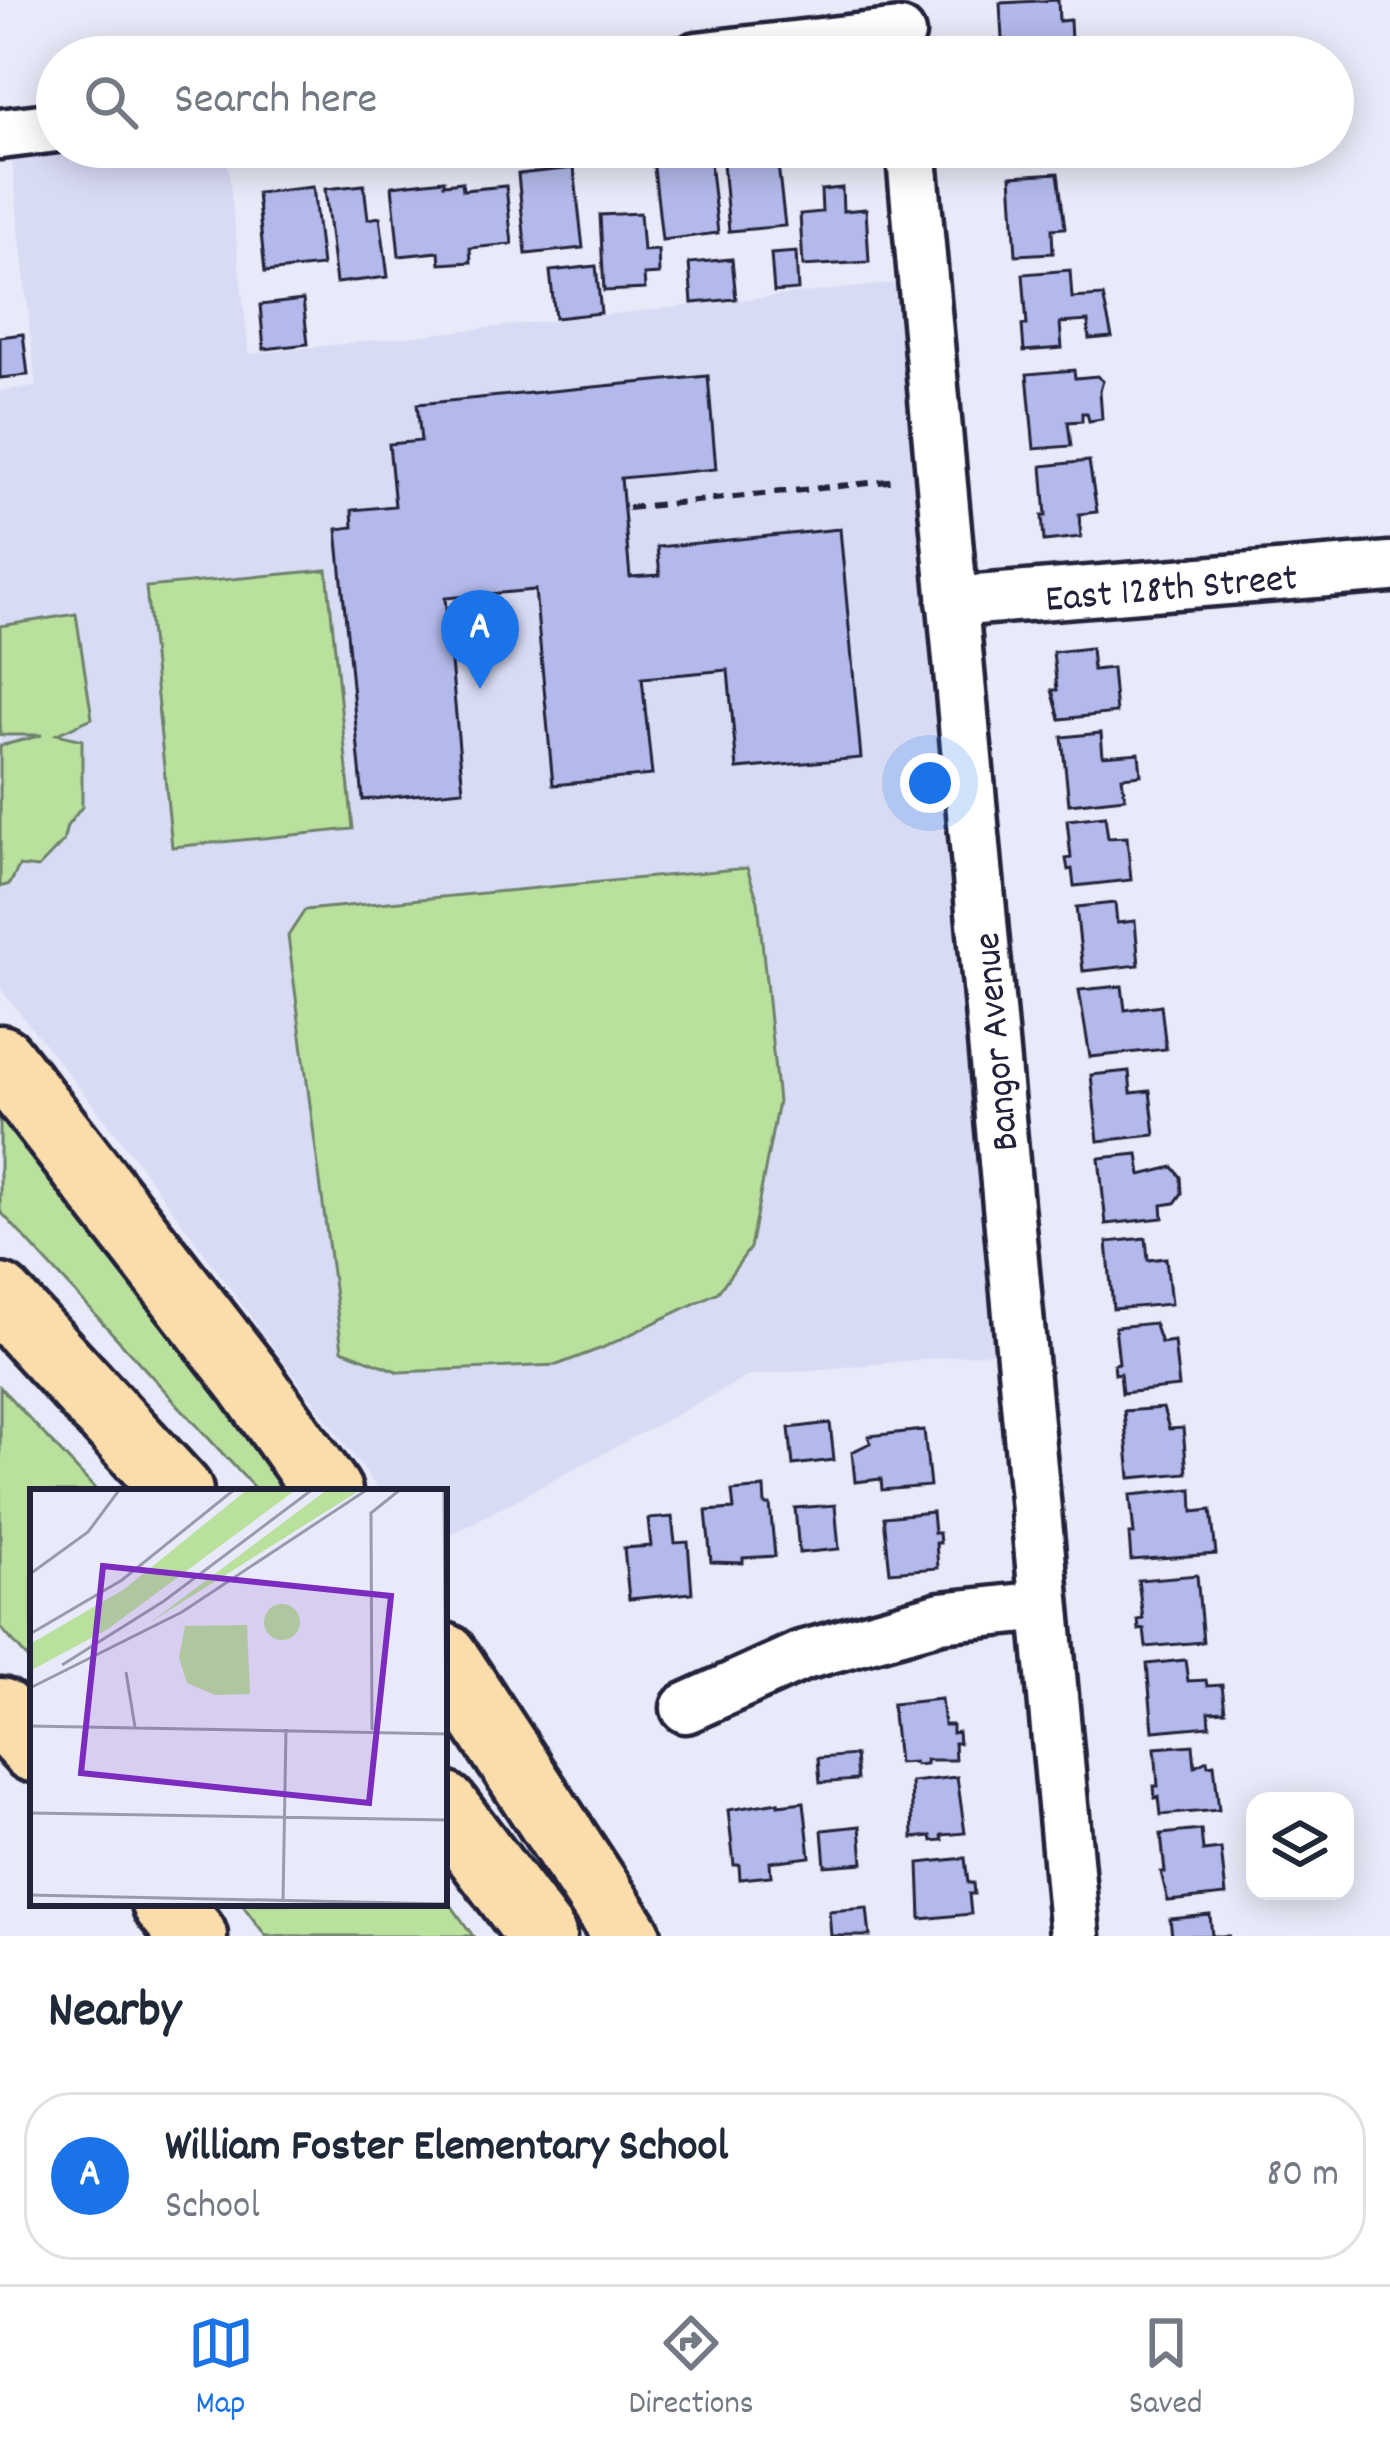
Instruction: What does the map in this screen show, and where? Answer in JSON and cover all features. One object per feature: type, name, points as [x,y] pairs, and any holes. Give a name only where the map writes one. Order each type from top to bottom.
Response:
[{"type":"highway","points":[[0,1059],[235,1360],[326,1489]]},
{"type":"highway","points":[[0,1298],[176,1489]]},
{"type":"highway","points":[[447,1662],[627,1936]]},
{"type":"highway","points":[[0,1712],[30,1745]]},
{"type":"highway","points":[[0,1732],[30,1757]]},
{"type":"highway","points":[[447,1810],[542,1936]]},
{"type":"highway","points":[[168,1906],[193,1936]]},
{"type":"street","points":[[855,36],[900,30]]},
{"type":"street","points":[[0,134],[36,130]]},
{"type":"street","name":"Bangor Avenue","points":[[912,168],[1076,1936]]},
{"type":"street","name":"East 128th Street","points":[[952,602],[1390,567]]},
{"type":"street","points":[[686,1708],[801,1656],[941,1617],[1044,1606]]},
{"type":"path","points":[[628,508],[898,480]]},
{"type":"shaded area","points":[[9,133],[36,141],[36,168],[228,168],[249,354],[923,280],[1021,1350],[749,1376],[447,1536],[447,1489],[378,1489],[118,1136],[0,988],[0,391],[36,386]]},
{"type":"green space","points":[[327,570],[353,829],[172,847],[146,587]]},
{"type":"green space","points":[[76,614],[92,718],[57,734],[82,740],[82,807],[67,826],[63,842],[38,868],[19,866],[10,884],[0,887],[0,746],[42,735],[0,735],[0,626]]},
{"type":"green space","points":[[747,868],[758,901],[778,1102],[750,1248],[718,1292],[557,1365],[399,1372],[342,1350],[288,936],[305,910]]},
{"type":"green space","points":[[0,1093],[298,1489],[255,1489],[0,1211]]},
{"type":"green space","points":[[0,1387],[95,1489],[30,1489],[30,1661],[0,1627]]},
{"type":"green space","points":[[447,1899],[473,1936],[266,1936],[243,1906],[447,1906]]},
{"type":"building","points":[[1058,0],[1059,21],[1070,20],[1071,36],[1002,36],[1000,3]]},
{"type":"building","points":[[574,168],[583,248],[526,254],[518,174]]},
{"type":"building","points":[[654,168],[711,168],[718,233],[662,240]]},
{"type":"building","points":[[723,168],[778,168],[785,226],[729,231]]},
{"type":"building","points":[[1058,173],[1065,228],[1052,229],[1053,253],[1016,255],[1011,176]]},
{"type":"building","points":[[444,180],[444,184],[462,182],[463,190],[506,186],[512,244],[470,248],[471,262],[440,264],[439,252],[399,256],[392,186]]},
{"type":"building","points":[[364,185],[368,219],[380,217],[388,277],[336,283],[325,189]]},
{"type":"building","points":[[313,187],[322,266],[265,272],[257,193]]},
{"type":"building","points":[[842,188],[843,211],[866,209],[869,262],[803,266],[800,214],[822,212],[821,190]]},
{"type":"building","points":[[640,213],[643,251],[658,250],[659,274],[644,275],[645,289],[604,291],[600,215]]},
{"type":"building","points":[[796,252],[798,290],[774,292],[771,254]]},
{"type":"building","points":[[732,259],[736,299],[692,303],[689,263]]},
{"type":"building","points":[[596,266],[601,313],[555,318],[550,271]]},
{"type":"building","points":[[1070,270],[1072,298],[1103,296],[1112,337],[1089,339],[1088,321],[1060,323],[1062,348],[1024,351],[1023,274]]},
{"type":"building","points":[[303,300],[308,344],[264,349],[260,305]]},
{"type":"building","points":[[23,334],[28,375],[0,378],[0,337]]},
{"type":"building","points":[[1074,370],[1075,378],[1097,376],[1103,381],[1102,419],[1089,421],[1087,413],[1082,413],[1082,421],[1068,422],[1071,446],[1034,449],[1027,374]]},
{"type":"building","points":[[708,376],[716,469],[621,478],[630,577],[660,575],[657,547],[840,529],[861,758],[737,769],[728,670],[642,678],[652,775],[553,785],[535,590],[445,598],[463,790],[363,800],[337,529],[353,527],[352,510],[395,506],[389,444],[421,441],[417,404]]},
{"type":"building","points":[[1089,461],[1097,512],[1079,514],[1081,537],[1044,541],[1042,466]]},
{"type":"building","points":[[1091,648],[1093,670],[1112,668],[1116,713],[1060,719],[1052,690],[1057,690],[1053,652]]},
{"type":"building","points":[[1101,733],[1103,756],[1139,753],[1141,775],[1122,777],[1125,798],[1069,804],[1062,737]]},
{"type":"building","points":[[1105,816],[1108,838],[1127,837],[1131,880],[1074,886],[1066,859],[1071,858],[1067,820]]},
{"type":"building","points":[[1115,903],[1117,923],[1135,921],[1139,965],[1083,971],[1076,907]]},
{"type":"building","points":[[1122,986],[1125,1010],[1161,1005],[1166,1049],[1090,1057],[1079,990]]},
{"type":"building","points":[[1129,1071],[1131,1093],[1150,1091],[1155,1135],[1098,1141],[1091,1075]]},
{"type":"building","points":[[1138,1154],[1141,1175],[1173,1167],[1181,1177],[1182,1193],[1175,1203],[1162,1205],[1163,1218],[1106,1224],[1099,1158]]},
{"type":"building","points":[[1146,1238],[1148,1260],[1166,1258],[1171,1304],[1113,1309],[1107,1242]]},
{"type":"building","points":[[1154,1323],[1161,1343],[1174,1341],[1179,1387],[1122,1393],[1120,1373],[1115,1374],[1114,1364],[1119,1363],[1115,1327]]},
{"type":"building","points":[[1163,1408],[1169,1429],[1183,1428],[1187,1473],[1130,1478],[1124,1411]]},
{"type":"building","points":[[830,1423],[834,1460],[793,1465],[789,1428]]},
{"type":"building","points":[[924,1430],[930,1486],[882,1490],[881,1479],[855,1482],[852,1452],[870,1443],[869,1436]]},
{"type":"building","points":[[764,1488],[775,1556],[743,1558],[743,1563],[711,1562],[706,1511],[734,1509],[732,1491]]},
{"type":"building","points":[[1192,1489],[1193,1512],[1211,1510],[1216,1554],[1131,1560],[1130,1495]]},
{"type":"building","points":[[835,1505],[839,1549],[799,1553],[795,1508]]},
{"type":"building","points":[[932,1512],[934,1533],[939,1533],[938,1568],[890,1572],[884,1517]]},
{"type":"building","points":[[672,1517],[675,1543],[688,1542],[692,1593],[629,1599],[624,1548],[651,1546],[648,1519]]},
{"type":"building","points":[[1197,1575],[1203,1642],[1146,1647],[1144,1629],[1139,1630],[1138,1620],[1143,1619],[1138,1580]]},
{"type":"building","points":[[1185,1660],[1188,1681],[1222,1685],[1225,1711],[1209,1712],[1210,1726],[1153,1731],[1147,1664]]},
{"type":"building","points":[[941,1699],[944,1725],[958,1732],[955,1760],[898,1763],[892,1704]]},
{"type":"building","points":[[1193,1745],[1195,1766],[1207,1760],[1208,1765],[1214,1764],[1219,1810],[1161,1815],[1159,1797],[1155,1798],[1155,1748]]},
{"type":"building","points":[[855,1755],[857,1780],[820,1783],[818,1758]]},
{"type":"building","points":[[957,1777],[965,1833],[942,1835],[943,1840],[913,1838],[911,1782]]},
{"type":"building","points":[[804,1802],[810,1857],[770,1862],[771,1876],[740,1879],[728,1810]]},
{"type":"building","points":[[860,1826],[863,1863],[825,1866],[822,1830]]},
{"type":"building","points":[[1201,1830],[1203,1851],[1221,1849],[1226,1895],[1168,1901],[1161,1872],[1165,1872],[1161,1834]]},
{"type":"building","points":[[965,1858],[968,1883],[973,1883],[971,1914],[921,1919],[919,1863]]},
{"type":"building","points":[[867,1908],[870,1936],[831,1936],[829,1911]]},
{"type":"building","points":[[1210,1915],[1212,1936],[1172,1936],[1170,1919]]},
{"type":"place","name":"William Foster Elementary School","points":[[480,689]]}]
